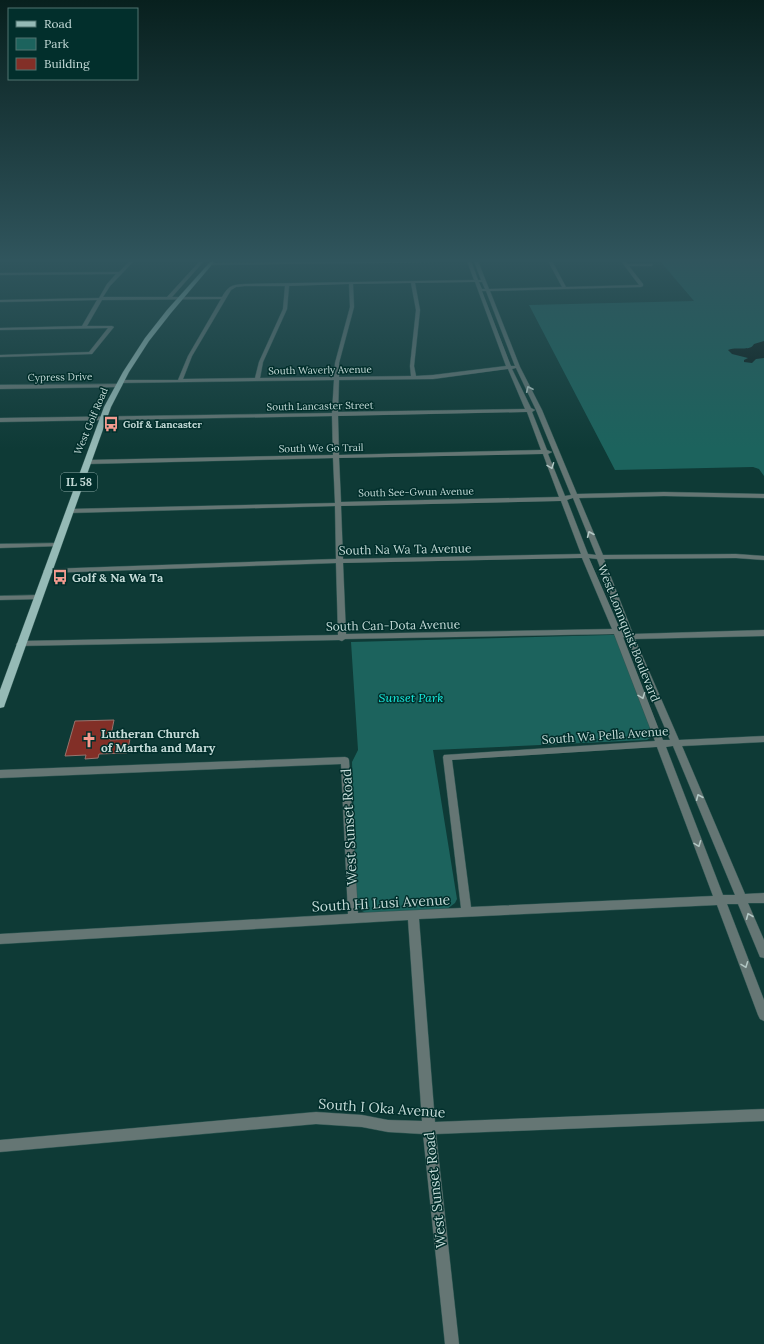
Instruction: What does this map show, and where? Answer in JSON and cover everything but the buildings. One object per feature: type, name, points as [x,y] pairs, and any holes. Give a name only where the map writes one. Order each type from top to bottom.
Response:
[{"type":"main road","name":"West Golf Road","points":[[0,704],[20,644],[103,419],[120,384],[145,343],[160,324]]},
{"type":"street","points":[[180,381],[190,356],[208,324]]},
{"type":"street","points":[[257,380],[261,362],[278,324]]},
{"type":"street","points":[[342,638],[335,415],[337,363],[348,324]]},
{"type":"street","points":[[414,377],[412,366],[417,324]]},
{"type":"street","name":"West Lonnquist Boulevard","points":[[495,324],[509,367],[529,411],[617,631],[764,1015]]},
{"type":"street","name":"West Lonnquist Boulevard","points":[[499,324],[539,410],[600,557],[630,638],[676,743],[764,953]]},
{"type":"street","points":[[0,329],[112,327],[90,354],[0,356]]},
{"type":"street","name":"South Waverly Avenue","points":[[120,384],[180,381],[445,376],[518,367]]},
{"type":"street","name":"Cypress Drive","points":[[0,387],[120,384]]},
{"type":"street","name":"South Lancaster Street","points":[[0,420],[335,415],[539,410]]},
{"type":"street","name":"South We Go Trail","points":[[87,462],[556,452]]},
{"type":"street","name":"South See-Gwun Avenue","points":[[69,511],[563,499],[574,496],[664,494],[764,496]]},
{"type":"street","points":[[0,546],[56,545]]},
{"type":"street","name":"South Na Wa Ta Avenue","points":[[47,571],[586,556],[736,556],[764,558]]},
{"type":"street","points":[[0,598],[38,596]]},
{"type":"street","name":"South Can-Dota Avenue","points":[[20,644],[617,631],[630,638]]},
{"type":"street","points":[[630,638],[764,633]]},
{"type":"street","name":"South Wa Pella Avenue","points":[[467,913],[447,758],[676,743],[764,739]]},
{"type":"street","name":"West Sunset Road","points":[[0,774],[345,760],[353,919]]},
{"type":"street","name":"South Hi Lusi Avenue","points":[[0,939],[413,915],[764,898]]},
{"type":"street","name":"West Sunset Road","points":[[413,915],[429,1128],[452,1344]]},
{"type":"street","name":"South I Oka Avenue","points":[[0,1146],[316,1118],[362,1121],[388,1126],[429,1128],[764,1115]]},
{"type":"green space","points":[[539,324],[764,324],[764,476],[759,469],[753,467],[615,470]]},
{"type":"green space","name":"Sunset Park","points":[[614,635],[653,736],[647,740],[433,750],[457,899],[455,903],[447,909],[366,913],[360,910],[357,904],[352,762],[358,750],[351,642]]},
{"type":"shaded area","points":[[764,341],[764,358],[756,359],[752,363],[744,362],[744,360],[748,358],[732,354],[728,350],[735,348],[749,348],[754,344]]},
{"type":"place","name":"Golf & Lancaster","points":[[111,424]]},
{"type":"place","name":"Golf & Na Wa Ta","points":[[60,577]]},
{"type":"place","name":"Lutheran Church of Martha and Mary","points":[[89,740]]}]
